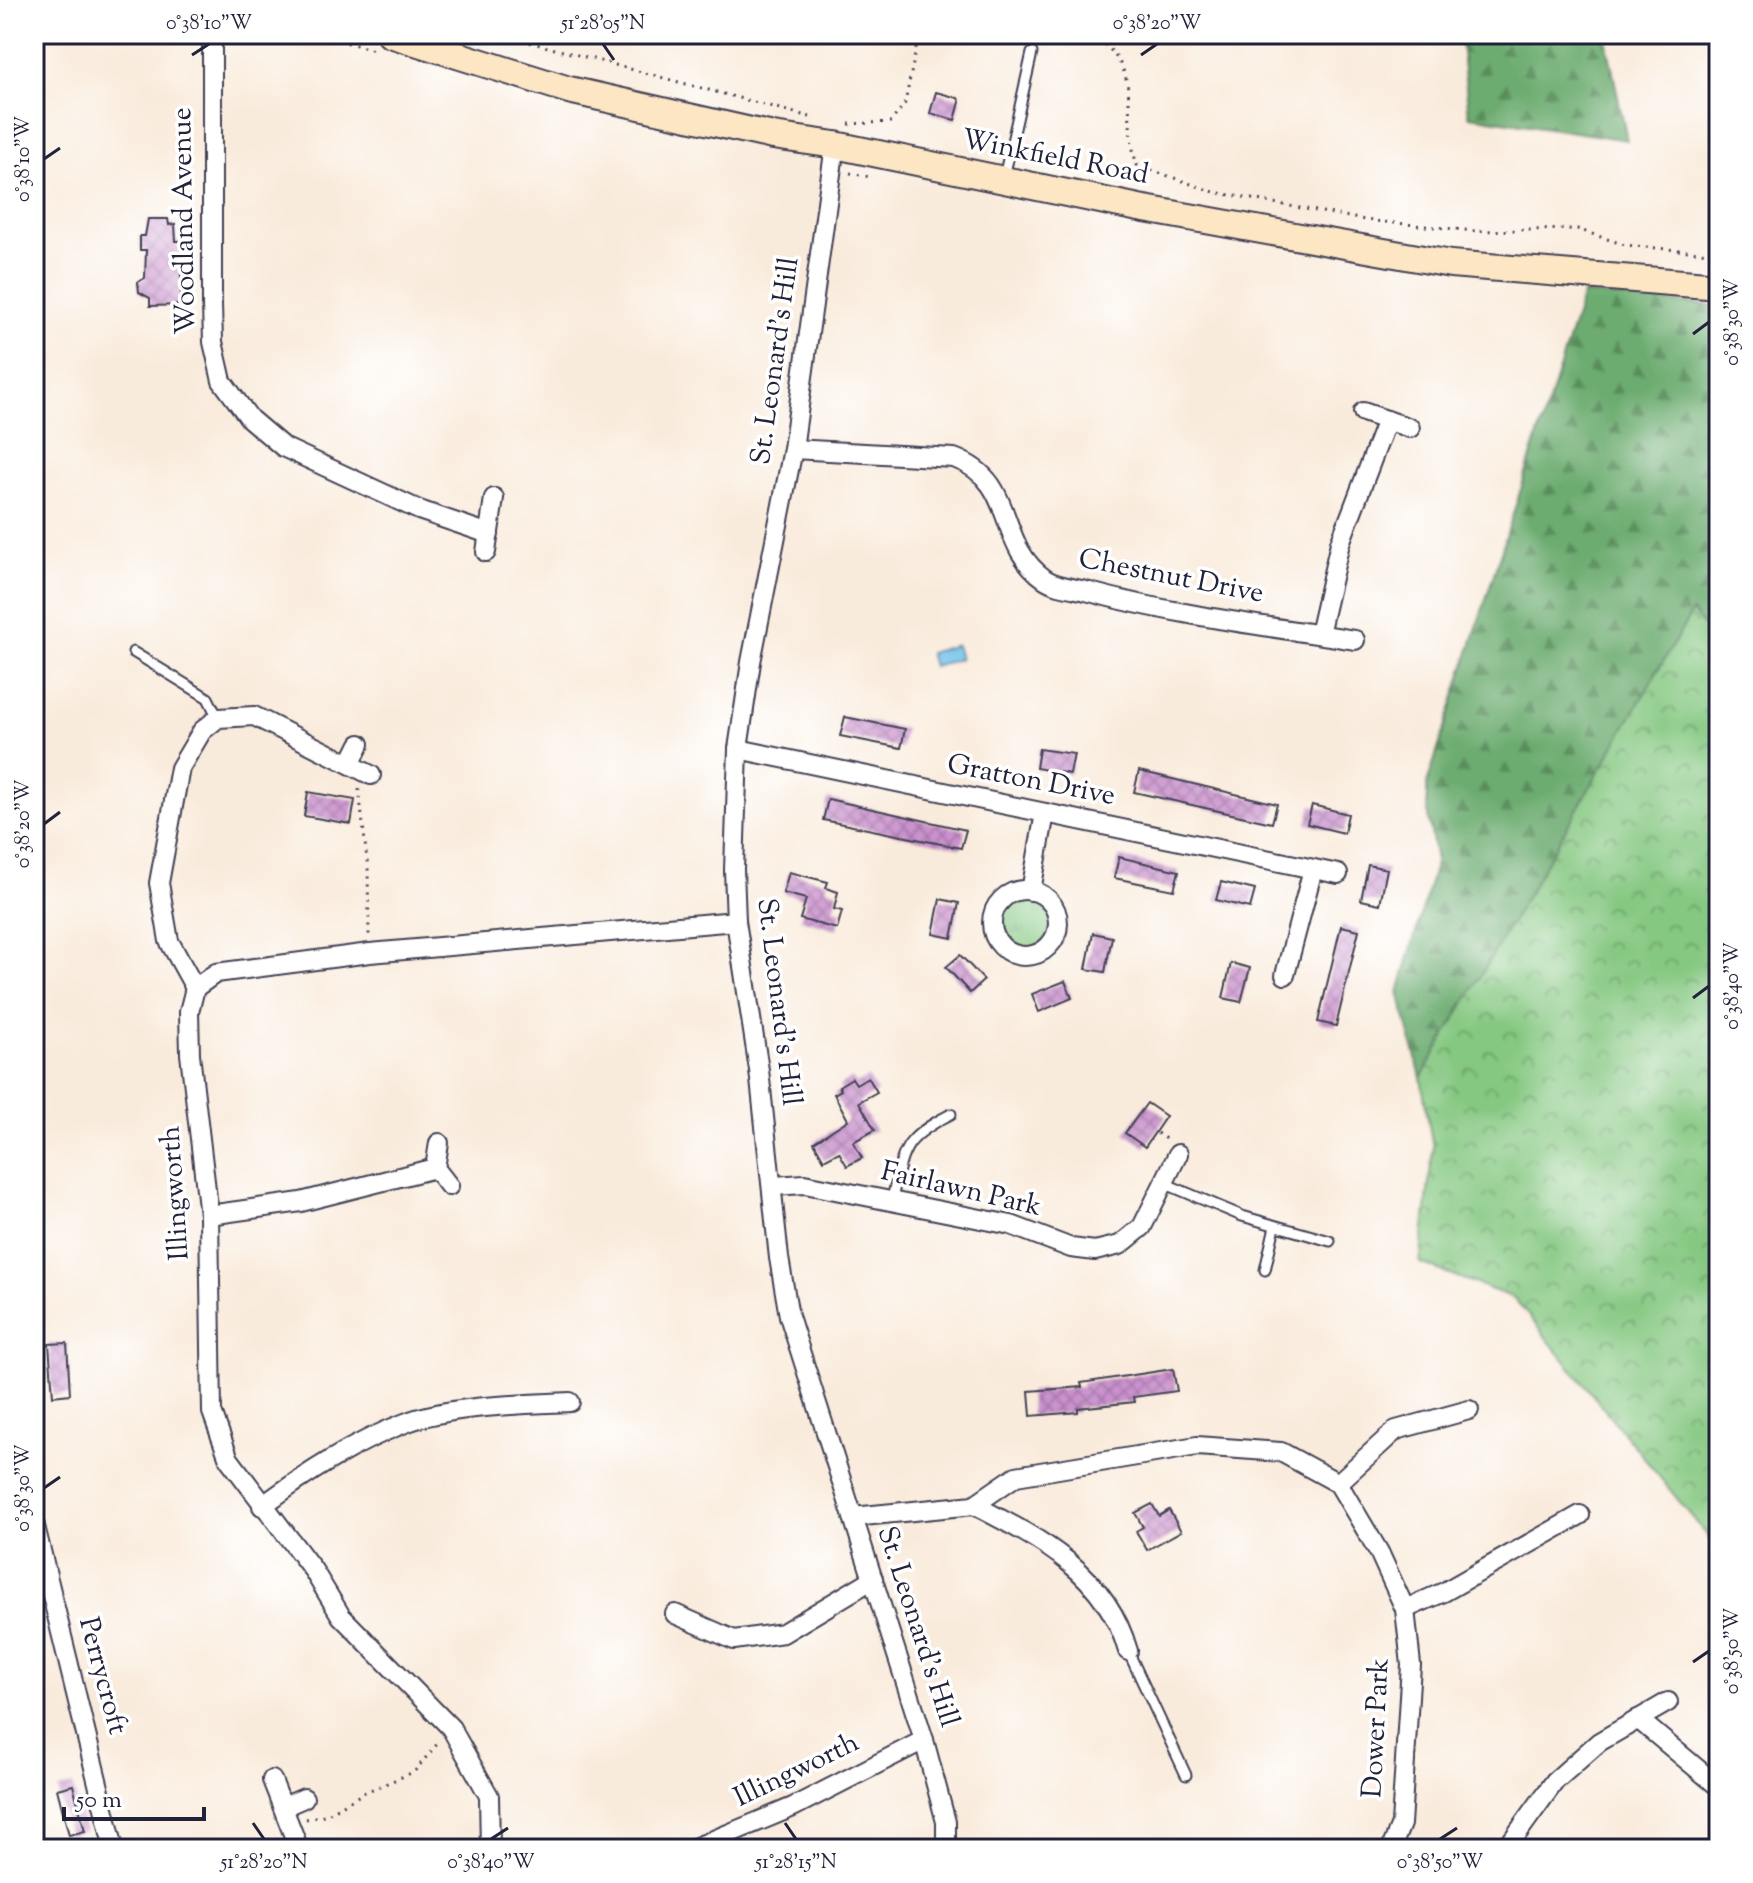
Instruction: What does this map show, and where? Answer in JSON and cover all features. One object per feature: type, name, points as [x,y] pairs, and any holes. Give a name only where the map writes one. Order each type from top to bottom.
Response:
[{"type":"main road","name":"Winkfield Road","points":[[390,34],[569,90],[773,136],[837,135],[1003,180],[1425,260],[1719,286]]},
{"type":"street","name":"Woodland Avenue","points":[[212,34],[213,342],[222,381],[250,419],[283,447],[488,543],[494,498]]},
{"type":"street","name":"St. Leonard's Hill","points":[[837,135],[793,449],[738,749],[734,870],[736,921],[789,1316],[924,1740],[946,1822],[946,1849]]},
{"type":"street","points":[[1363,412],[1410,428]]},
{"type":"street","points":[[1319,634],[1340,543],[1387,420]]},
{"type":"street","name":"Chestnut Drive","points":[[793,449],[954,458],[971,464],[993,483],[1016,547],[1046,580],[1132,604],[1355,640]]},
{"type":"street","points":[[360,744],[359,769],[254,716],[218,718],[202,731],[180,768],[159,883],[169,941],[195,988],[216,973],[370,953],[736,921]]},
{"type":"street","name":"Gratton Drive","points":[[738,749],[1338,874]]},
{"type":"street","points":[[1031,891],[1045,813]]},
{"type":"street","points":[[1285,975],[1313,869]]},
{"type":"street","name":"Illingworth","points":[[195,988],[189,1012],[190,1054],[209,1215],[212,1412],[229,1459],[313,1570],[341,1616],[451,1728],[489,1796],[490,1849]]},
{"type":"street","points":[[439,1143],[435,1168],[449,1186]]},
{"type":"street","name":"Fairlawn Park","points":[[773,1186],[805,1184],[1011,1225],[1071,1248],[1095,1251],[1120,1245],[1133,1237],[1148,1218],[1178,1154]]},
{"type":"street","points":[[209,1215],[301,1202],[435,1168]]},
{"type":"street","points":[[262,1506],[317,1466],[408,1421],[499,1405],[570,1402]]},
{"type":"street","points":[[853,1517],[974,1505],[1016,1476],[1197,1446],[1281,1452],[1338,1483],[1396,1430],[1469,1410]]},
{"type":"street","name":"Dower Park","points":[[1338,1483],[1379,1552],[1405,1609],[1411,1665],[1401,1824],[1391,1849]]},
{"type":"street","points":[[974,1505],[1040,1539],[1096,1587],[1117,1616],[1128,1651]]},
{"type":"street","points":[[1405,1609],[1444,1592],[1580,1515]]},
{"type":"street","name":"Perrycroft","points":[[34,1522],[113,1845]]},
{"type":"street","points":[[675,1614],[734,1640],[783,1633],[873,1579]]},
{"type":"street","points":[[1506,1849],[1555,1781],[1599,1742],[1668,1702]]},
{"type":"street","points":[[1638,1719],[1719,1787]]},
{"type":"street","name":"Illingworth","points":[[692,1849],[793,1807],[924,1740]]},
{"type":"street","points":[[272,1780],[299,1849]]},
{"type":"street","points":[[287,1814],[304,1798]]},
{"type":"lane","points":[[1003,180],[1032,53]]},
{"type":"lane","points":[[133,652],[208,698],[218,718]]},
{"type":"lane","points":[[891,1203],[908,1143],[929,1125],[951,1114]]},
{"type":"lane","points":[[1166,1184],[1242,1216],[1330,1241]]},
{"type":"lane","points":[[1265,1270],[1275,1226]]},
{"type":"lane","points":[[1128,1651],[1186,1775]]},
{"type":"path","points":[[499,34],[823,120]]},
{"type":"path","points":[[837,135],[891,122],[905,103],[919,34]]},
{"type":"path","points":[[1092,34],[1115,50],[1125,69],[1129,138],[1137,165],[1150,170],[1214,192],[1365,220],[1475,231],[1577,229],[1625,245],[1719,254]]},
{"type":"path","points":[[359,769],[368,869],[370,953]]},
{"type":"path","points":[[287,1814],[328,1814],[365,1792],[414,1772],[451,1728]]},
{"type":"green space","points":[[1460,34],[1605,34],[1627,140],[1469,116]]},
{"type":"green space","points":[[1583,294],[1719,306],[1719,646],[1692,612],[1421,1078],[1399,992],[1436,861],[1427,810],[1427,784]]},
{"type":"green space","points":[[1719,539],[1719,607],[1706,589]]},
{"type":"green space","points":[[1692,612],[1719,646],[1719,1550],[1514,1298],[1420,1263],[1433,1148],[1421,1078]]},
{"type":"green space","points":[[1025,897],[1043,905],[1051,923],[1043,941],[1025,949],[1007,941],[999,923],[1007,905]]},
{"type":"water","points":[[956,645],[960,659],[933,666],[929,653]]},
{"type":"building","points":[[936,92],[958,98],[960,102],[955,120],[930,113]]},
{"type":"building","points":[[148,219],[168,219],[169,225],[175,224],[176,241],[181,241],[181,305],[150,306],[150,298],[139,292],[138,282],[145,278],[146,250],[140,250],[140,236],[145,236]]},
{"type":"building","points":[[845,717],[905,729],[901,748],[840,736]]},
{"type":"building","points":[[1039,749],[1074,754],[1070,774],[1036,768]]},
{"type":"building","points":[[1139,771],[1277,804],[1272,823],[1134,792]]},
{"type":"building","points":[[308,792],[355,800],[351,824],[304,816]]},
{"type":"building","points":[[828,799],[966,830],[961,848],[823,820]]},
{"type":"building","points":[[1312,805],[1348,814],[1344,833],[1307,824]]},
{"type":"building","points":[[1119,857],[1179,871],[1174,890],[1114,878]]},
{"type":"building","points":[[1368,865],[1387,869],[1380,904],[1361,900]]},
{"type":"building","points":[[789,872],[828,882],[826,888],[838,892],[834,909],[842,911],[837,929],[800,919],[806,899],[783,893]]},
{"type":"building","points":[[1221,882],[1255,890],[1250,908],[1216,900]]},
{"type":"building","points":[[940,899],[959,903],[952,938],[933,934]]},
{"type":"building","points":[[1341,926],[1359,930],[1336,1026],[1318,1022]]},
{"type":"building","points":[[1093,933],[1112,937],[1105,972],[1086,969]]},
{"type":"building","points":[[960,955],[984,980],[970,993],[946,967]]},
{"type":"building","points":[[1231,963],[1250,968],[1241,1002],[1223,998]]},
{"type":"building","points":[[1065,981],[1072,998],[1039,1012],[1032,994]]},
{"type":"building","points":[[868,1077],[877,1092],[859,1102],[875,1130],[853,1142],[862,1158],[847,1166],[839,1152],[824,1160],[814,1142],[848,1120],[834,1094],[841,1090],[839,1086],[852,1078],[856,1084]]},
{"type":"building","points":[[1147,1103],[1166,1116],[1145,1147],[1125,1133]]},
{"type":"building","points":[[67,1343],[70,1394],[53,1396],[49,1344]]},
{"type":"building","points":[[1173,1369],[1177,1391],[1133,1397],[1134,1402],[1078,1408],[1078,1412],[1031,1416],[1029,1391],[1082,1387],[1081,1383]]},
{"type":"building","points":[[1152,1504],[1159,1516],[1169,1510],[1181,1531],[1147,1550],[1136,1531],[1143,1527],[1135,1513]]},
{"type":"building","points":[[73,1785],[85,1831],[69,1835],[57,1789]]}]
